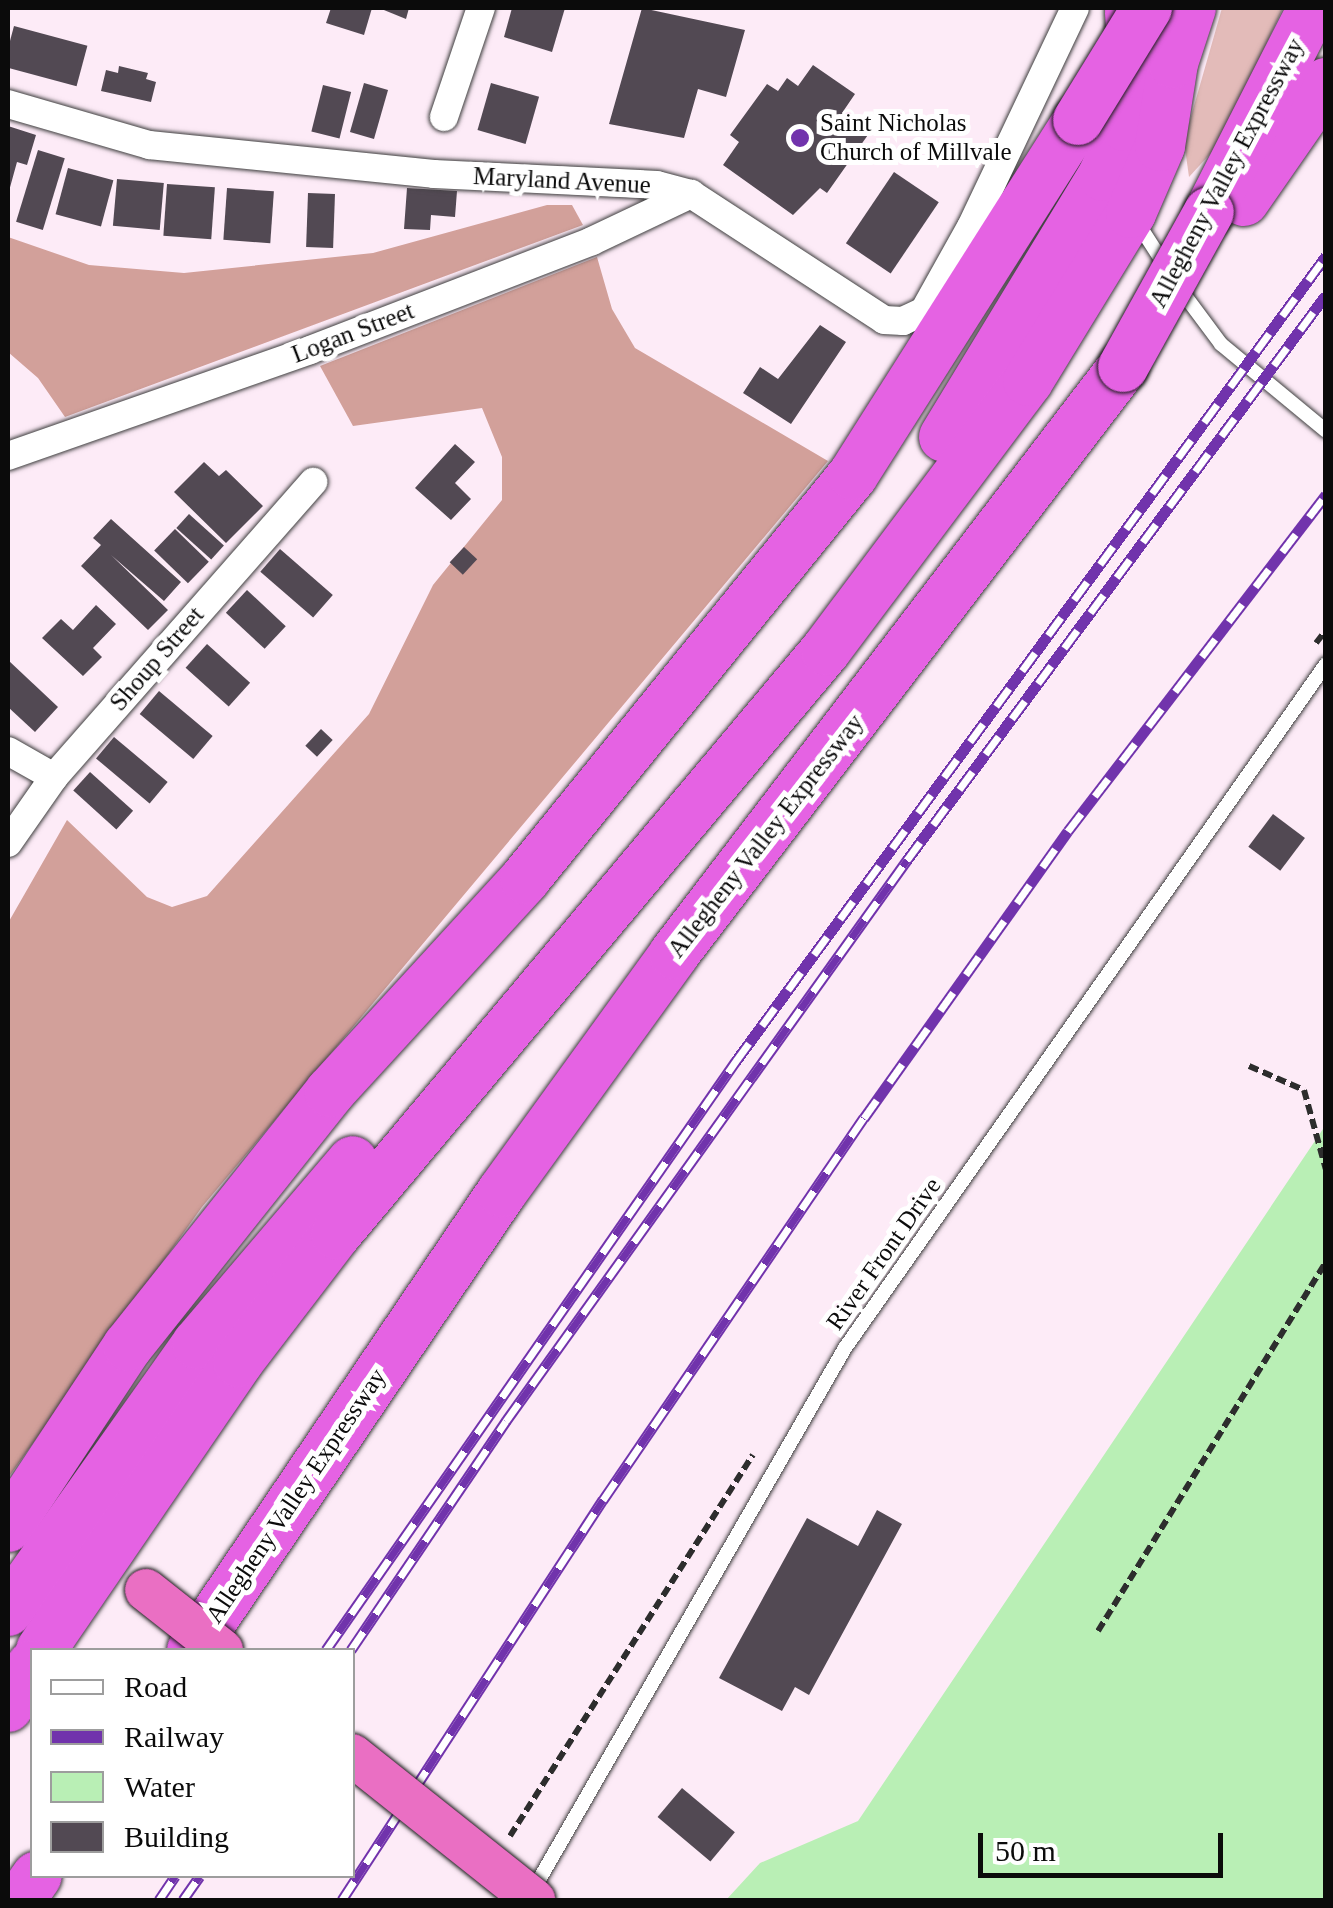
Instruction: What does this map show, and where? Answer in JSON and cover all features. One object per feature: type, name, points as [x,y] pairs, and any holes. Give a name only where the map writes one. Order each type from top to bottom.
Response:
[{"type":"highway","points":[[197,1344],[810,620],[1117,195],[1160,146],[1173,63],[1190,8]]},
{"type":"highway","name":"Allegheny Valley Expressway","points":[[193,1648],[524,1160],[1122,367],[1215,223],[1314,8]]},
{"type":"highway","points":[[42,1648],[238,1362],[336,1234],[826,650],[1028,380],[1117,195],[1134,74],[1132,9]]},
{"type":"highway","points":[[8,1611],[197,1344],[276,1214],[525,879],[852,475],[1078,120],[1132,9]]},
{"type":"highway","points":[[1215,223],[1326,83]]},
{"type":"highway","points":[[8,1527],[128,1346],[330,1092],[525,879]]},
{"type":"highway","points":[[8,1707],[30,1668]]},
{"type":"highway","points":[[20,1900],[36,1878]]},
{"type":"main road","points":[[146,1590],[219,1648]]},
{"type":"main road","points":[[355,1757],[534,1900]]},
{"type":"street","points":[[444,117],[482,8]]},
{"type":"street","name":"Maryland Avenue","points":[[8,104],[149,145],[692,194],[884,320],[903,321],[924,310],[1075,8]]},
{"type":"street","name":"Logan Street","points":[[8,456],[310,350],[592,240],[692,194]]},
{"type":"street","name":"Shoup Street","points":[[8,843],[54,777],[312,482]]},
{"type":"street","points":[[8,751],[54,777]]},
{"type":"lane","points":[[1117,195],[1222,344],[1326,431]]},
{"type":"lane","name":"River Front Drive","points":[[526,1900],[846,1348],[1326,664]]},
{"type":"path","points":[[1249,1066],[1304,1090],[1326,1170]]},
{"type":"path","points":[[1098,1631],[1326,1262]]},
{"type":"shaded area","points":[[1222,8],[1283,8],[1221,142],[1189,177],[1184,141]]},
{"type":"shaded area","points":[[547,205],[572,205],[583,225],[65,417],[38,378],[8,352],[8,237],[89,265],[184,273],[373,253]]},
{"type":"shaded area","points":[[597,257],[612,309],[635,348],[828,461],[202,1207],[8,1478],[8,923],[67,820],[147,897],[172,907],[207,896],[369,714],[433,585],[502,500],[502,457],[482,408],[353,426],[320,366]]},
{"type":"water","points":[[1325,1126],[1325,1900],[726,1900],[760,1863],[858,1821]]},
{"type":"building","points":[[331,8],[372,8],[364,35],[326,23]]},
{"type":"building","points":[[379,8],[409,8],[406,19]]},
{"type":"building","points":[[512,8],[565,8],[552,52],[504,37]]},
{"type":"building","points":[[642,8],[745,30],[726,97],[698,89],[684,138],[609,124]]},
{"type":"building","points":[[14,26],[87,46],[77,86],[8,68]]},
{"type":"building","name":"Saint Nicholas Church of Millvale","points":[[813,65],[855,94],[842,113],[870,132],[827,193],[820,188],[793,215],[723,165],[739,142],[730,135],[767,84],[778,91],[787,78],[798,86]]},
{"type":"building","points":[[119,66],[148,73],[146,79],[156,82],[151,102],[101,91],[106,70],[118,73]]},
{"type":"building","points":[[364,83],[388,90],[374,139],[350,132]]},
{"type":"building","points":[[491,83],[539,97],[526,144],[477,130]]},
{"type":"building","points":[[323,85],[351,92],[340,139],[311,132]]},
{"type":"building","points":[[8,126],[36,135],[27,165],[17,162],[9,191]]},
{"type":"building","points":[[38,150],[65,158],[43,230],[16,222]]},
{"type":"building","points":[[68,168],[113,180],[101,227],[56,214]]},
{"type":"building","points":[[894,172],[939,202],[891,273],[846,243]]},
{"type":"building","points":[[117,179],[164,183],[160,230],[113,226]]},
{"type":"building","points":[[167,184],[215,187],[211,239],[163,236]]},
{"type":"building","points":[[227,188],[274,191],[270,243],[223,240]]},
{"type":"building","points":[[407,188],[457,191],[455,217],[431,215],[430,230],[404,229]]},
{"type":"building","points":[[308,193],[335,194],[333,248],[306,247]]},
{"type":"building","points":[[820,325],[846,342],[791,424],[743,393],[760,367],[778,379]]},
{"type":"building","points":[[455,444],[475,462],[455,483],[471,499],[451,520],[415,488]]},
{"type":"building","points":[[204,462],[219,476],[226,470],[263,506],[226,543],[174,492]]},
{"type":"building","points":[[189,514],[224,545],[211,560],[176,528]]},
{"type":"building","points":[[111,519],[181,582],[164,601],[111,555],[168,610],[148,630],[81,566],[101,545],[93,538]]},
{"type":"building","points":[[175,529],[209,562],[188,583],[154,551]]},
{"type":"building","points":[[464,547],[477,559],[463,575],[450,562]]},
{"type":"building","points":[[280,549],[333,595],[313,618],[260,572]]},
{"type":"building","points":[[247,590],[286,626],[265,649],[226,613]]},
{"type":"building","points":[[96,605],[116,624],[93,648],[102,657],[83,676],[42,638],[61,619],[73,630]]},
{"type":"building","points":[[207,644],[250,683],[229,707],[186,668]]},
{"type":"building","points":[[8,660],[58,707],[35,732],[8,707]]},
{"type":"building","points":[[159,691],[213,736],[193,759],[140,714]]},
{"type":"building","points":[[321,729],[333,740],[317,757],[305,746]]},
{"type":"building","points":[[114,737],[168,782],[150,803],[96,758]]},
{"type":"building","points":[[90,772],[133,811],[116,829],[73,791]]},
{"type":"building","points":[[1273,814],[1305,838],[1280,871],[1248,847]]},
{"type":"building","points":[[877,1510],[902,1524],[809,1695],[795,1687],[782,1711],[719,1678],[807,1518],[858,1546]]},
{"type":"building","points":[[682,1788],[735,1832],[710,1861],[658,1817]]},
{"type":"railway","points":[[327,1648],[736,1061],[1326,256]]},
{"type":"railway","points":[[352,1648],[506,1421],[907,860],[1326,295]]},
{"type":"railway","points":[[342,1900],[603,1500],[864,1118],[1068,831],[1326,495]]},
{"type":"railway","points":[[159,1900],[174,1878]]},
{"type":"railway","points":[[183,1900],[199,1878]]},
{"type":"place","name":"Saint Nicholas Church of Millvale","points":[[800,138]]}]
